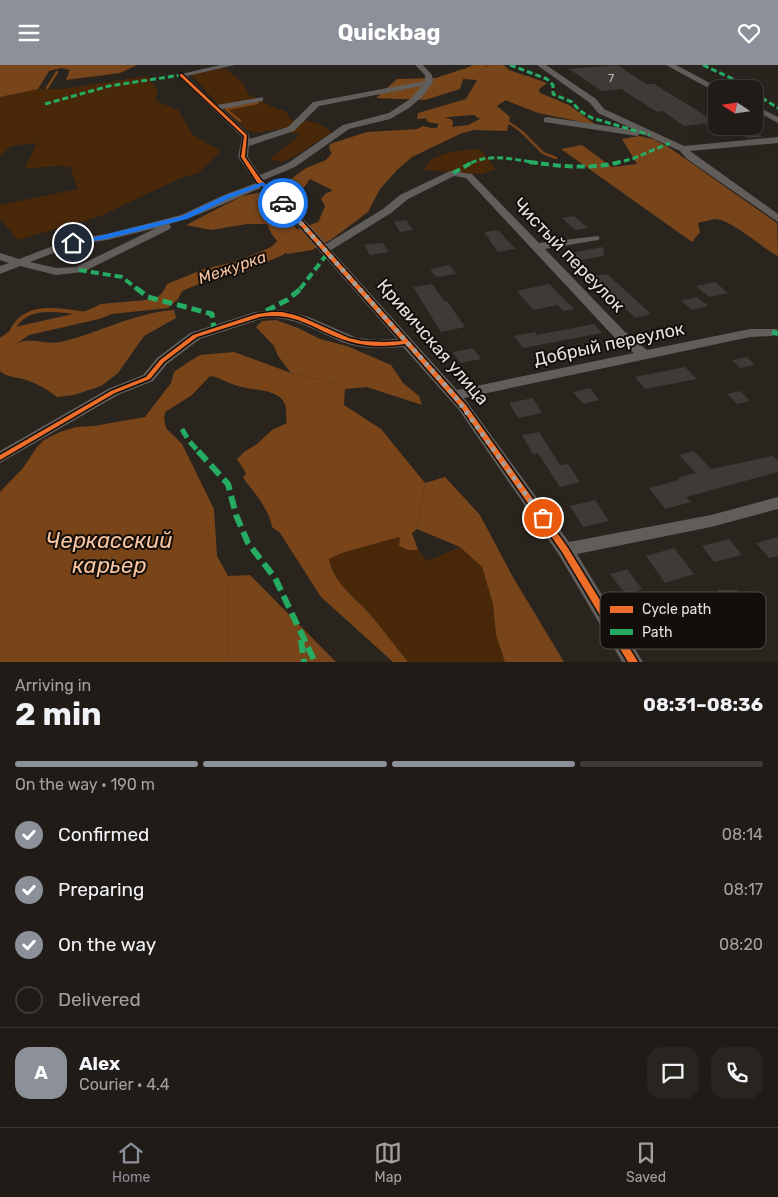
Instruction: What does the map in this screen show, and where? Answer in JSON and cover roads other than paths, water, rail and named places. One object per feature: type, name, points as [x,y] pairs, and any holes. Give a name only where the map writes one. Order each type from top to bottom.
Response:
[{"type":"street","name":"Кривичская улица","points":[[231,65],[181,75],[246,136],[243,157],[261,182],[277,196],[454,395],[565,550],[600,608]]},
{"type":"street","points":[[0,256],[37,270],[64,273],[79,270],[142,241],[185,217],[261,182],[296,163],[346,127],[398,112],[411,103],[428,83],[428,75],[419,65]]},
{"type":"street","points":[[541,65],[593,101],[601,111],[683,149],[690,157],[778,219]]},
{"type":"street","points":[[670,65],[708,84]]},
{"type":"street","points":[[245,144],[290,129],[316,104],[428,83]]},
{"type":"street","points":[[217,107],[260,99]]},
{"type":"street","points":[[763,112],[778,119]]},
{"type":"street","points":[[548,120],[650,135]]},
{"type":"street","points":[[683,149],[778,140]]},
{"type":"street","name":"Чистый переулок","points":[[320,246],[412,193],[453,173],[469,176],[620,335],[646,357]]},
{"type":"street","points":[[0,270],[73,243],[106,237],[185,217]]},
{"type":"street","points":[[537,247],[594,238]]},
{"type":"street","points":[[0,457],[113,393],[148,378],[162,361],[195,336],[259,315],[270,312],[298,317],[347,339],[366,344],[383,346],[408,343]]},
{"type":"street","name":"Добрый переулок","points":[[454,395],[646,357],[750,333],[772,333]]},
{"type":"street","points":[[565,550],[711,521],[778,503]]},
{"type":"street","name":"Кривичская улица","points":[[625,649],[633,662]]},
{"type":"water","name":"Черкасский карьер","points":[[234,352],[291,373],[338,384],[345,389],[344,405],[381,429],[425,483],[417,529],[412,533],[418,550],[408,550],[399,546],[399,537],[342,553],[329,559],[339,582],[368,612],[408,662],[393,662],[321,597],[280,533],[272,527],[264,507],[243,478],[246,473],[237,459],[272,430],[287,423],[285,406],[282,400],[273,393],[237,386],[210,376],[192,395],[165,412],[164,419],[166,428],[182,444],[214,509],[217,556],[228,576],[229,662],[0,662],[0,492],[23,468],[44,440],[76,427],[94,426],[145,417],[171,383],[174,372],[200,355]]},
{"type":"waterway","name":"Межурка","points":[[0,352],[8,341],[22,331],[92,315],[108,308],[161,304],[171,295],[174,288],[210,273],[244,265],[277,251],[291,238],[324,226],[333,218],[335,209],[329,199],[332,196],[347,197],[351,193],[340,190],[338,184],[328,181],[325,177],[360,169],[370,163],[361,156],[340,155],[352,144],[384,138],[398,142],[406,141],[423,130],[432,133],[440,132],[445,129],[446,122],[433,119],[437,115],[486,107],[485,104],[477,100],[500,99],[502,92],[527,88],[531,83],[528,80],[477,77],[470,74],[470,70],[483,65]]},
{"type":"waterway","points":[[47,88],[57,72]]},
{"type":"waterway","points":[[240,121],[226,109],[257,103]]},
{"type":"waterway","points":[[486,107],[521,131],[543,153],[556,158]]},
{"type":"waterway","points":[[8,341],[13,328],[30,313],[41,310],[53,310],[92,315]]}]
